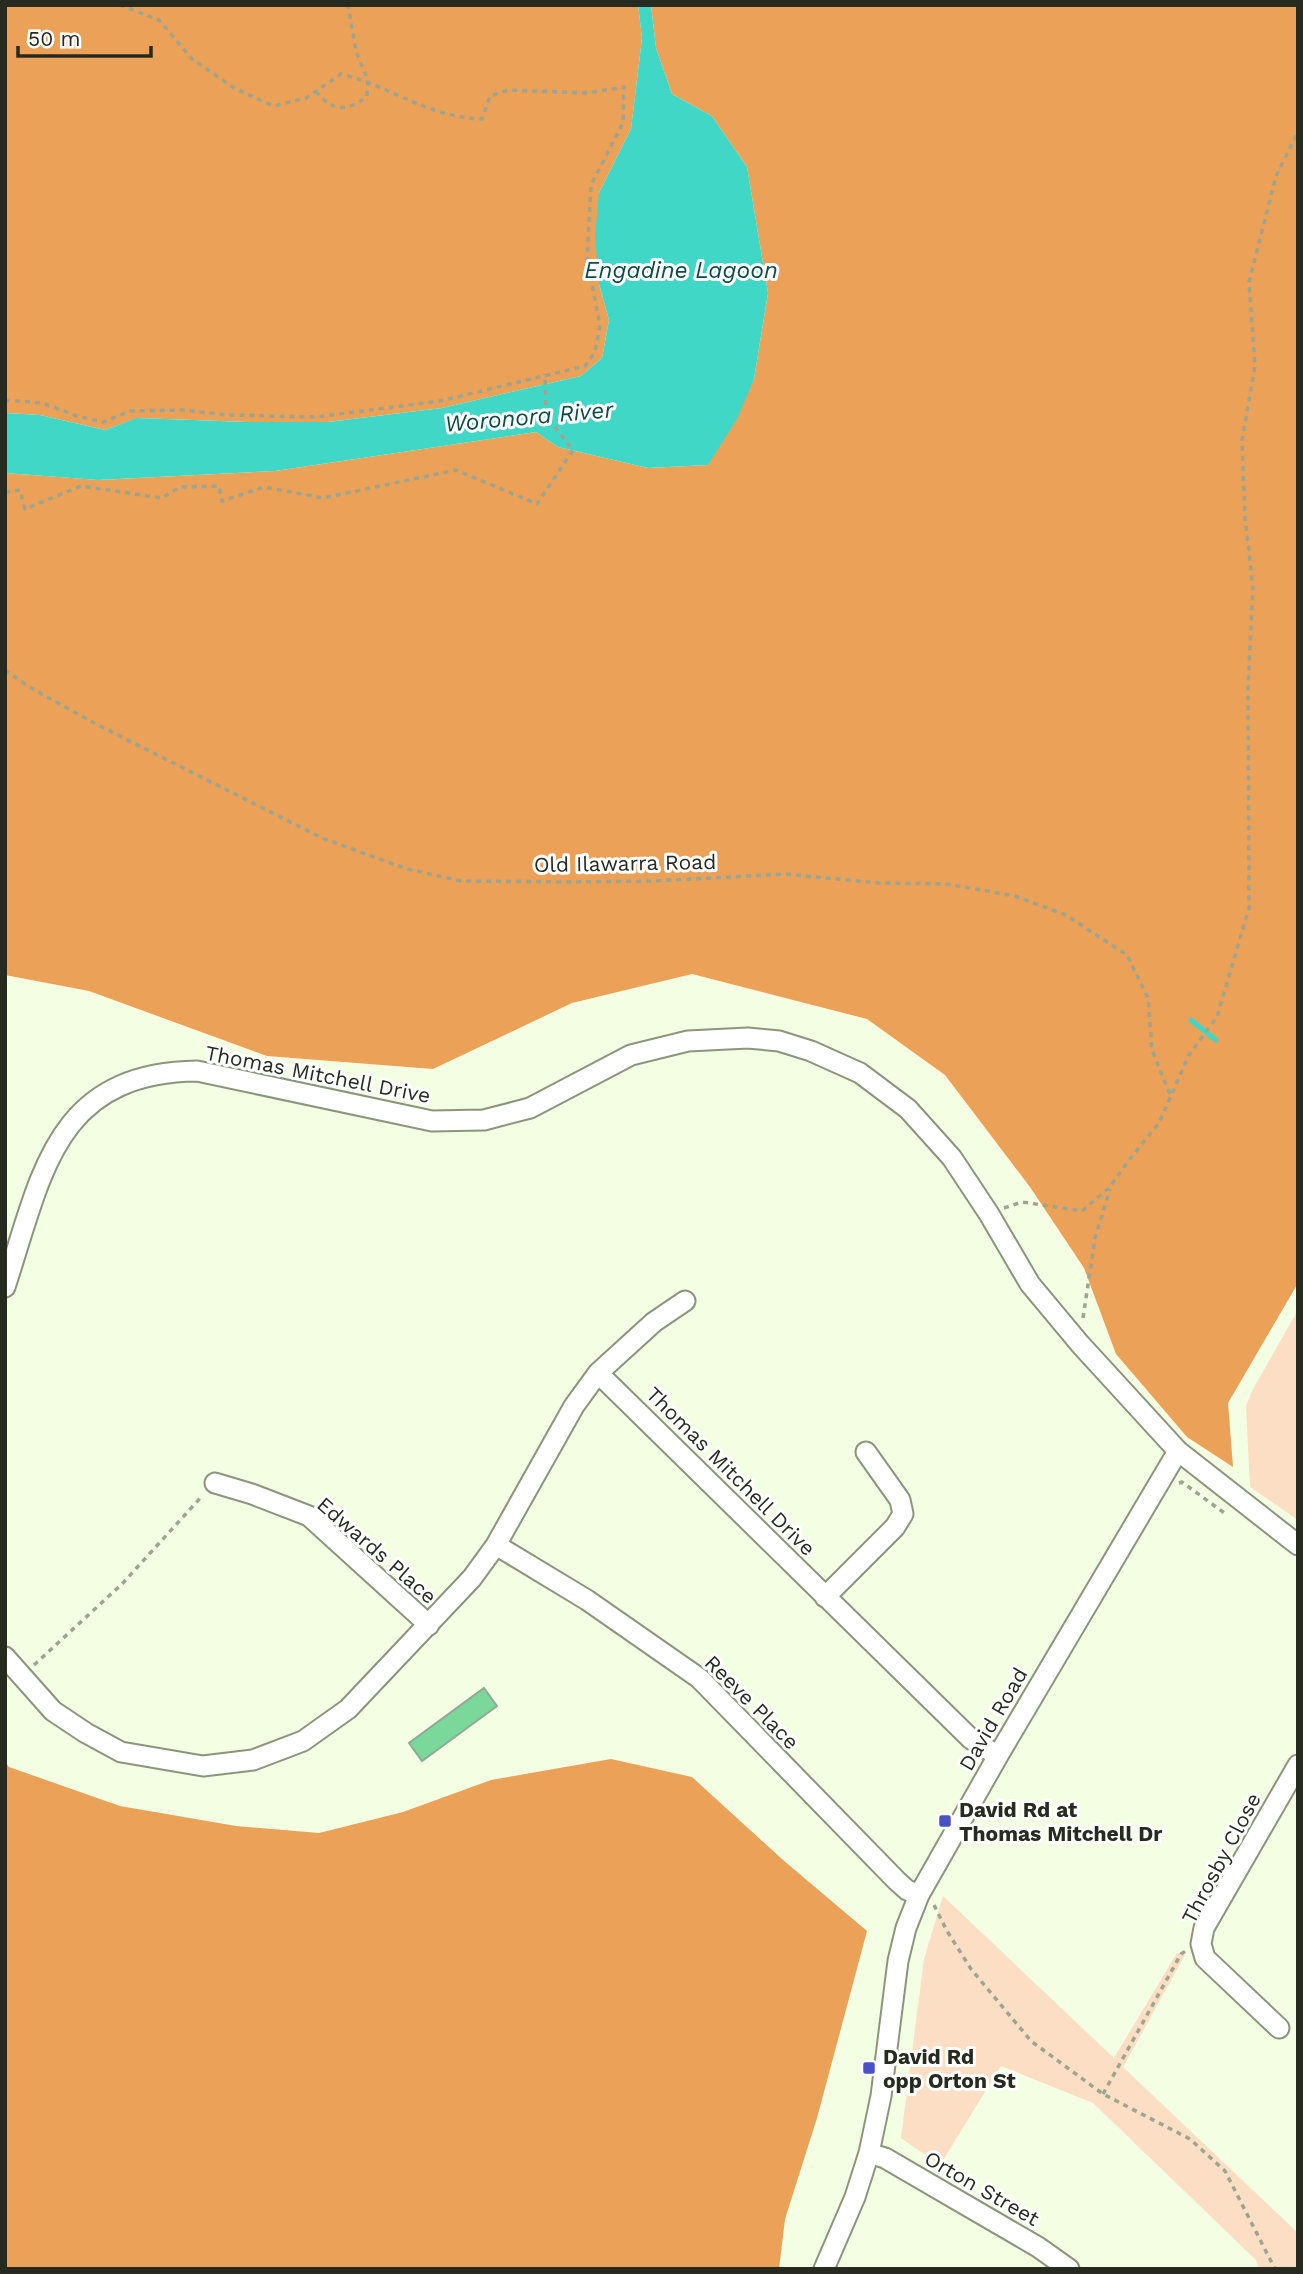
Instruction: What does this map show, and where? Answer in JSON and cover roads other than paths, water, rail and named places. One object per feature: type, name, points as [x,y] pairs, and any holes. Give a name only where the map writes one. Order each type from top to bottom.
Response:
[{"type":"street","name":"Thomas Mitchell Drive","points":[[5,1287],[47,1160],[72,1120],[102,1095],[139,1078],[167,1071],[197,1071],[432,1121],[484,1120],[530,1108],[631,1055],[688,1041],[748,1038],[779,1041],[811,1051],[860,1073],[908,1109],[952,1158],[1030,1284],[1080,1344],[1178,1451],[1298,1545]]},
{"type":"street","points":[[5,1657],[53,1710],[86,1733],[121,1752],[203,1766],[253,1760],[303,1741],[348,1709],[472,1578],[496,1545],[574,1406],[598,1373],[654,1322],[685,1301]]},
{"type":"street","name":"Thomas Mitchell Drive","points":[[598,1373],[971,1739],[998,1756]]},
{"type":"street","name":"David Road","points":[[824,2269],[855,2197],[869,2153],[881,2096],[898,1961],[906,1927],[930,1899],[998,1756],[1178,1451]]},
{"type":"street","points":[[825,1597],[895,1527],[903,1514],[900,1500],[866,1452]]},
{"type":"street","name":"Edwards Place","points":[[215,1483],[309,1516],[429,1625]]},
{"type":"street","name":"Reeve Place","points":[[496,1545],[587,1600],[699,1678],[897,1881],[907,1890],[930,1899]]},
{"type":"street","name":"Throsby Close","points":[[1279,2028],[1205,1958],[1201,1944],[1204,1928],[1298,1765]]},
{"type":"street","name":"Orton Street","points":[[869,2153],[885,2158],[1038,2247],[1069,2269]]},
{"type":"water","name":"Engadine Lagoon","points":[[638,5],[651,5],[656,48],[672,94],[712,116],[747,167],[768,293],[754,379],[737,419],[708,465],[648,468],[558,447],[536,432],[275,471],[98,480],[5,473],[5,413],[40,415],[105,430],[137,418],[328,422],[442,408],[581,376],[602,358],[609,320],[599,284],[595,236],[599,193],[631,129],[642,38]]},
{"type":"waterway","points":[[1191,1020],[1216,1040]]},
{"type":"place","name":"David Rd at Thomas Mitchell Dr","points":[[945,1821]]},
{"type":"place","name":"David Rd opp Orton St","points":[[869,2068]]},
{"type":"water label","name":"Woronora River","points":[[529,417]]}]
